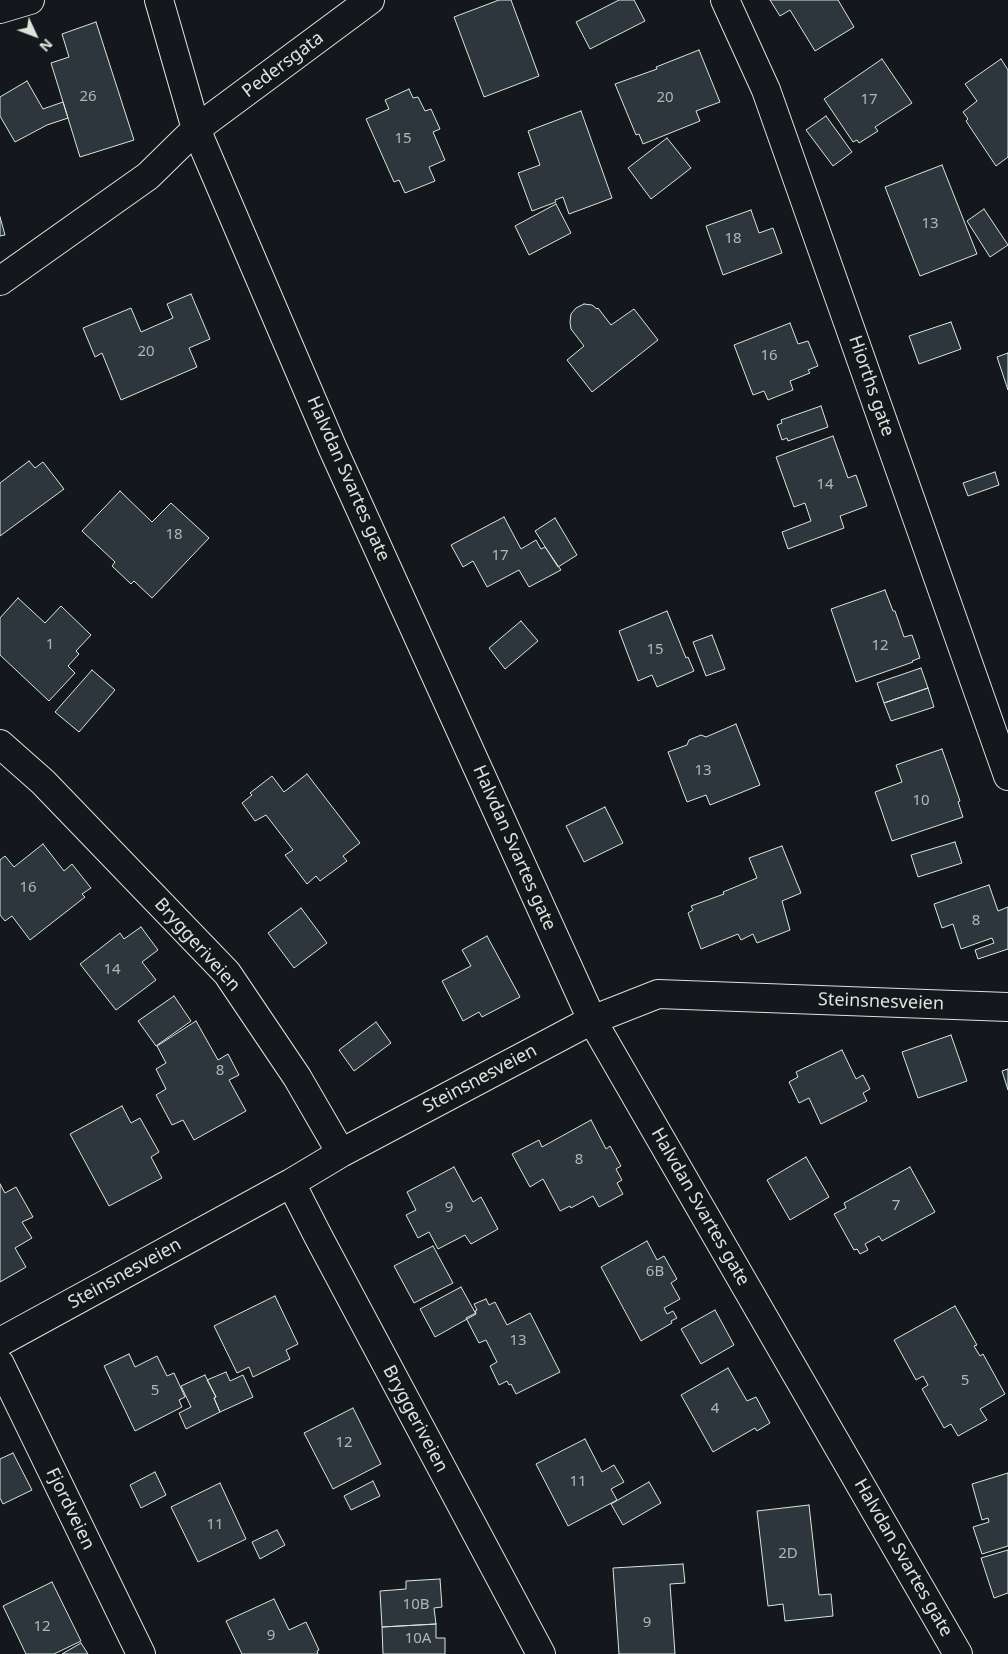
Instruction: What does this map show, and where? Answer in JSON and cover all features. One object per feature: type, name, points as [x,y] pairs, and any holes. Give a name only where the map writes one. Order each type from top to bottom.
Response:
[{"type":"street","points":[[0,9],[30,0]]},
{"type":"street","name":"Halvdan Svartes gate","points":[[159,0],[196,129],[333,449],[592,1020],[958,1654]]},
{"type":"street","name":"Pedersgata","points":[[0,281],[148,176],[196,129],[370,0]]},
{"type":"street","name":"Hiorths gate","points":[[725,0],[766,90],[1008,776]]},
{"type":"street","name":"Bryggeriveien","points":[[0,744],[44,782],[226,973],[297,1077],[341,1153]]},
{"type":"street","name":"Steinsnesveien","points":[[0,1342],[291,1183],[341,1153],[592,1020],[658,994],[1008,1007]]},
{"type":"street","name":"Bryggeriveien","points":[[291,1183],[541,1654]]},
{"type":"street","name":"Fjordveien","points":[[0,1364],[141,1654]]},
{"type":"building","points":[[499,0],[511,0],[539,76],[484,97],[454,17]]},
{"type":"building","points":[[619,0],[634,0],[645,21],[590,49],[576,22]]},
{"type":"building","points":[[770,0],[838,0],[854,27],[815,51],[790,10],[780,16]]},
{"type":"building","points":[[96,22],[134,140],[80,157],[51,63],[69,57],[62,34]]},
{"type":"building","points":[[699,50],[720,102],[696,111],[700,121],[643,144],[639,134],[636,135],[615,84],[657,69],[656,67]]},
{"type":"building","points":[[882,59],[912,103],[875,127],[878,131],[859,143],[857,140],[853,142],[824,99]]},
{"type":"building","points":[[1001,59],[1008,70],[1008,157],[996,166],[966,121],[968,119],[963,112],[977,101],[965,84]]},
{"type":"building","points":[[27,81],[43,109],[63,102],[68,118],[47,125],[15,142],[0,116],[0,97]]},
{"type":"building","points":[[409,89],[413,98],[418,97],[425,111],[431,109],[440,129],[433,132],[445,160],[429,167],[435,181],[405,193],[399,180],[394,182],[366,119],[389,109],[385,100]]},
{"type":"building","points":[[581,111],[612,198],[569,214],[563,197],[555,200],[556,202],[532,211],[518,173],[540,165],[528,131]]},
{"type":"building","points":[[826,116],[852,152],[833,166],[806,130]]},
{"type":"building","points":[[667,138],[691,168],[651,199],[628,168]]},
{"type":"building","points":[[942,165],[977,254],[920,276],[885,187]]},
{"type":"building","points":[[556,204],[571,233],[529,255],[515,226]]},
{"type":"building","points":[[984,209],[1008,245],[990,257],[967,221]]},
{"type":"building","points":[[751,210],[759,233],[773,228],[782,253],[723,275],[706,226]]},
{"type":"building","points":[[0,217],[5,235],[0,236]]},
{"type":"building","points":[[191,294],[210,339],[189,348],[197,367],[121,400],[102,353],[95,357],[83,328],[131,308],[141,332],[173,318],[167,304]]},
{"type":"building","points":[[584,304],[598,308],[611,325],[634,309],[658,340],[592,392],[567,360],[584,346],[571,329],[570,322],[571,314],[576,308]]},
{"type":"building","points":[[951,322],[961,349],[919,364],[909,336]]},
{"type":"building","points":[[790,323],[798,344],[808,341],[818,366],[808,370],[810,373],[790,381],[793,390],[768,400],[764,391],[753,395],[734,345]]},
{"type":"building","points":[[1008,353],[1008,390],[997,357]]},
{"type":"building","points":[[821,406],[828,427],[788,441],[787,438],[782,440],[777,425],[782,423],[781,420]]},
{"type":"building","points":[[833,436],[848,478],[856,475],[867,506],[840,516],[844,528],[788,549],[782,532],[811,521],[805,503],[794,507],[776,457]]},
{"type":"building","points":[[29,461],[35,468],[43,462],[64,489],[0,536],[0,483]]},
{"type":"building","points":[[995,472],[999,485],[968,496],[963,483]]},
{"type":"building","points":[[120,491],[152,522],[171,503],[209,538],[152,598],[134,581],[131,584],[112,566],[115,562],[82,531]]},
{"type":"building","points":[[504,517],[521,549],[536,540],[541,549],[545,547],[561,570],[529,587],[519,570],[487,587],[473,561],[463,567],[451,545]]},
{"type":"building","points":[[555,518],[577,555],[558,567],[535,531]]},
{"type":"building","points":[[885,590],[904,637],[912,635],[920,658],[856,682],[831,609]]},
{"type":"building","points":[[18,598],[45,623],[61,606],[91,635],[76,651],[79,654],[68,666],[75,673],[49,701],[0,655],[0,618]]},
{"type":"building","points":[[667,611],[686,658],[688,657],[694,671],[657,687],[652,675],[638,681],[619,631]]},
{"type":"building","points":[[521,621],[538,641],[505,669],[489,648]]},
{"type":"building","points":[[712,635],[725,669],[706,676],[693,642]]},
{"type":"building","points":[[921,668],[928,688],[884,703],[877,683]]},
{"type":"building","points":[[92,670],[115,690],[79,732],[55,712]]},
{"type":"building","points":[[928,688],[934,707],[891,721],[884,703]]},
{"type":"building","points":[[736,724],[760,785],[710,805],[706,795],[687,802],[668,752],[687,745],[689,740],[701,735],[706,737]]},
{"type":"building","points":[[942,749],[960,801],[958,802],[963,817],[892,841],[875,792],[902,782],[896,765]]},
{"type":"building","points":[[307,774],[360,843],[343,856],[347,861],[320,881],[316,876],[307,884],[285,855],[293,850],[266,815],[255,821],[242,803],[252,795],[250,793],[272,776],[284,792]]},
{"type":"building","points":[[605,807],[623,843],[584,862],[566,826]]},
{"type":"building","points":[[955,842],[962,863],[918,877],[911,855]]},
{"type":"building","points":[[43,844],[64,871],[72,864],[91,888],[82,894],[85,897],[30,940],[12,916],[5,921],[0,915],[0,860],[5,856],[14,867]]},
{"type":"building","points":[[782,846],[801,893],[782,901],[790,930],[757,943],[753,934],[741,940],[738,934],[701,949],[688,913],[693,910],[691,906],[724,894],[723,892],[757,878],[749,858]]},
{"type":"building","points":[[989,885],[998,911],[1008,907],[1008,949],[978,959],[975,950],[994,943],[992,938],[961,949],[953,924],[942,928],[934,904]]},
{"type":"building","points":[[301,908],[327,943],[294,968],[268,933]]},
{"type":"building","points":[[141,927],[158,950],[142,962],[156,980],[116,1010],[80,964],[120,933],[124,939]]},
{"type":"building","points":[[487,936],[520,997],[482,1017],[479,1012],[463,1021],[442,981],[471,966],[462,950]]},
{"type":"building","points":[[174,996],[191,1021],[156,1046],[138,1021]]},
{"type":"building","points":[[196,1021],[218,1060],[228,1054],[239,1075],[229,1080],[246,1111],[194,1140],[183,1120],[172,1125],[156,1095],[166,1089],[156,1069],[166,1063],[157,1046]]},
{"type":"building","points":[[376,1022],[391,1043],[354,1071],[339,1050]]},
{"type":"building","points":[[951,1035],[967,1081],[918,1098],[902,1052]]},
{"type":"building","points":[[842,1050],[856,1079],[863,1075],[870,1089],[863,1093],[867,1101],[821,1124],[809,1098],[799,1103],[789,1082],[798,1077],[796,1072]]},
{"type":"building","points":[[1008,1069],[1008,1090],[1002,1071]]},
{"type":"building","points":[[122,1106],[131,1123],[140,1118],[159,1152],[151,1157],[162,1178],[109,1206],[70,1134]]},
{"type":"building","points":[[591,1120],[606,1149],[610,1146],[621,1166],[616,1169],[622,1180],[617,1183],[623,1194],[599,1207],[593,1196],[571,1208],[570,1206],[560,1211],[543,1179],[530,1187],[512,1154],[539,1140],[542,1147]]},
{"type":"building","points":[[806,1157],[829,1197],[790,1220],[767,1180]]},
{"type":"building","points":[[454,1167],[473,1202],[481,1197],[498,1229],[471,1244],[465,1235],[438,1249],[429,1232],[418,1238],[406,1215],[416,1210],[407,1192]]},
{"type":"building","points":[[910,1167],[935,1212],[882,1241],[879,1236],[865,1244],[868,1250],[860,1254],[857,1249],[854,1250],[834,1214],[846,1208],[844,1203]]},
{"type":"building","points":[[0,1184],[5,1193],[16,1187],[33,1217],[22,1222],[32,1238],[15,1248],[26,1267],[0,1282]]},
{"type":"building","points":[[647,1241],[657,1260],[664,1256],[677,1279],[671,1283],[680,1299],[664,1308],[667,1314],[673,1311],[677,1318],[671,1321],[672,1323],[641,1341],[601,1267]]},
{"type":"building","points":[[433,1246],[453,1283],[414,1303],[394,1266]]},
{"type":"building","points":[[461,1287],[476,1314],[435,1337],[420,1309]]},
{"type":"building","points":[[275,1296],[298,1344],[286,1350],[290,1359],[253,1377],[249,1367],[237,1373],[214,1326]]},
{"type":"building","points":[[486,1299],[489,1305],[495,1302],[507,1325],[530,1313],[560,1372],[516,1394],[511,1384],[509,1385],[507,1381],[499,1385],[490,1366],[497,1362],[486,1340],[479,1343],[466,1318],[476,1313],[475,1311],[477,1310],[474,1304]]},
{"type":"building","points":[[955,1306],[977,1345],[974,1346],[980,1356],[983,1354],[1005,1394],[980,1409],[987,1420],[958,1436],[951,1424],[944,1428],[922,1389],[928,1385],[923,1376],[916,1380],[894,1340]]},
{"type":"building","points":[[715,1310],[734,1345],[701,1364],[681,1329]]},
{"type":"building","points":[[129,1354],[135,1367],[157,1356],[167,1376],[174,1373],[185,1397],[179,1400],[182,1407],[135,1431],[104,1366]]},
{"type":"building","points":[[728,1368],[747,1401],[756,1397],[770,1423],[757,1431],[755,1428],[713,1452],[681,1395]]},
{"type":"building","points":[[226,1372],[230,1381],[243,1375],[253,1397],[220,1412],[214,1398],[216,1397],[207,1380]]},
{"type":"building","points":[[205,1375],[216,1397],[214,1398],[220,1412],[186,1429],[179,1413],[191,1407],[181,1386]]},
{"type":"building","points":[[353,1408],[381,1464],[333,1489],[304,1433]]},
{"type":"building","points":[[585,1439],[602,1472],[614,1465],[624,1482],[611,1489],[617,1500],[568,1526],[536,1464]]},
{"type":"building","points":[[13,1453],[32,1490],[3,1504],[0,1498],[0,1459]]},
{"type":"building","points":[[155,1472],[166,1495],[141,1508],[130,1485]]},
{"type":"building","points":[[1008,1473],[1008,1546],[982,1554],[973,1527],[989,1522],[988,1518],[982,1520],[972,1484]]},
{"type":"building","points":[[373,1481],[380,1496],[351,1510],[344,1496]]},
{"type":"building","points":[[649,1482],[661,1503],[623,1525],[611,1504]]},
{"type":"building","points":[[220,1483],[246,1539],[198,1562],[171,1507]]},
{"type":"building","points":[[809,1505],[819,1595],[831,1594],[833,1616],[785,1621],[783,1604],[768,1606],[757,1511]]},
{"type":"building","points":[[277,1530],[285,1545],[260,1559],[252,1542]]},
{"type":"building","points":[[1008,1550],[1008,1593],[994,1598],[981,1558]]},
{"type":"building","points":[[683,1564],[685,1583],[670,1584],[675,1654],[619,1654],[613,1568]]},
{"type":"building","points":[[440,1579],[442,1607],[434,1608],[436,1624],[382,1627],[380,1591],[406,1589],[406,1581]]},
{"type":"building","points":[[52,1582],[81,1641],[54,1654],[26,1654],[3,1606]]},
{"type":"building","points":[[274,1599],[289,1630],[306,1622],[319,1650],[317,1651],[318,1654],[242,1654],[226,1621]]},
{"type":"building","points":[[436,1624],[436,1638],[445,1638],[445,1654],[383,1654],[382,1627]]},
{"type":"building","points":[[81,1643],[88,1654],[62,1654]]}]
